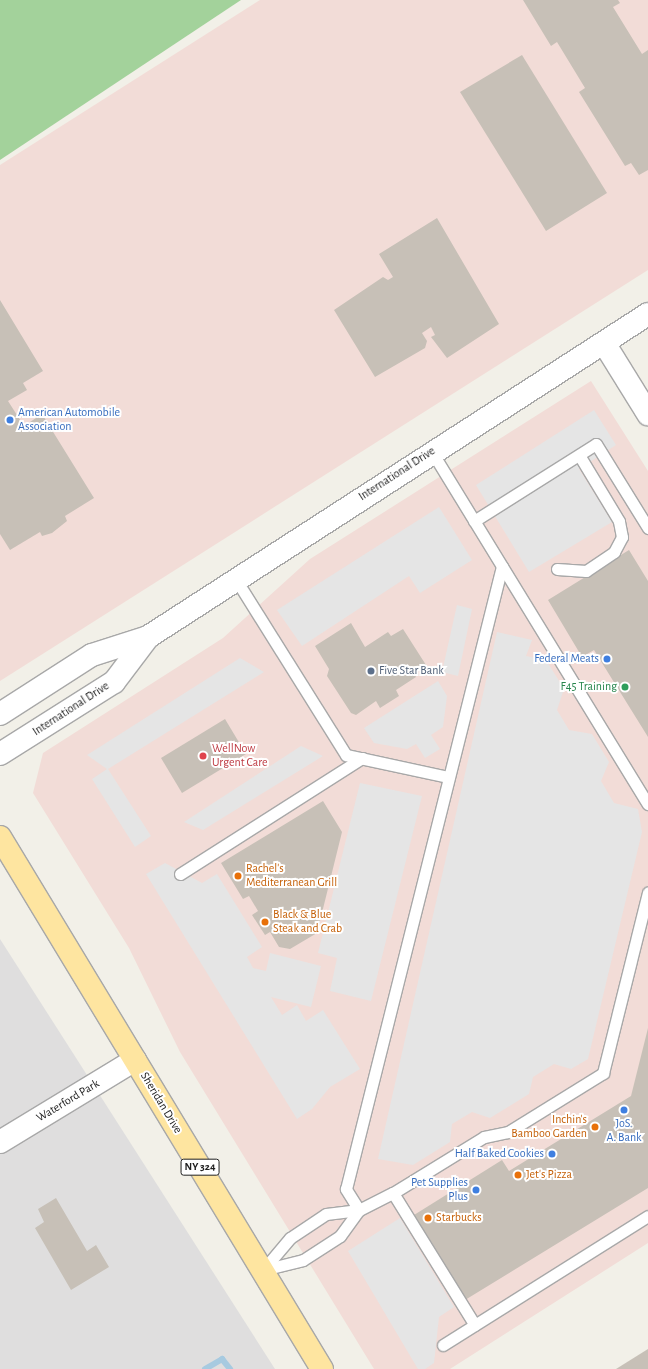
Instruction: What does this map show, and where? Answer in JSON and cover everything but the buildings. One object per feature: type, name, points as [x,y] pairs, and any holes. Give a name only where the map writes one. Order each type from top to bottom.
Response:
[{"type":"main road","name":"Sheridan Drive","points":[[0,837],[322,1369]]},
{"type":"street","name":"International Drive","points":[[0,714],[92,655],[148,638],[235,578],[648,314]]},
{"type":"street","points":[[604,343],[648,414]]},
{"type":"street","name":"International Drive","points":[[0,754],[114,682],[148,638]]},
{"type":"street","name":"Waterford Park","points":[[0,1142],[135,1060]]},
{"type":"lane","points":[[474,520],[596,444],[648,528]]},
{"type":"lane","points":[[432,452],[648,804]]},
{"type":"lane","points":[[558,568],[586,571],[614,552],[622,537],[619,521],[579,455]]},
{"type":"lane","points":[[359,1210],[346,1189],[502,566]]},
{"type":"lane","points":[[235,578],[346,755],[449,776]]},
{"type":"lane","points":[[180,874],[362,758]]},
{"type":"lane","points":[[263,1270],[290,1238],[326,1214],[359,1210],[393,1193],[484,1137],[508,1132],[603,1073],[648,893]]},
{"type":"lane","points":[[393,1193],[474,1325]]},
{"type":"lane","points":[[263,1270],[303,1260],[340,1236],[359,1210]]},
{"type":"lane","points":[[443,1345],[648,1216]]},
{"type":"shaded area","points":[[260,0],[648,0],[648,270],[0,681],[0,165]]},
{"type":"shaded area","points":[[591,381],[648,471],[648,1243],[450,1369],[374,1369],[180,1052],[129,948],[33,793],[43,753],[223,638],[310,559]]},
{"type":"shaded area","points":[[594,410],[616,445],[579,469],[612,522],[529,572],[476,485]]},
{"type":"shaded area","points":[[439,507],[472,560],[420,593],[409,576],[302,646],[277,610]]},
{"type":"shaded area","points":[[457,605],[472,609],[458,676],[442,672]]},
{"type":"shaded area","points":[[497,632],[532,640],[526,656],[546,660],[564,689],[557,710],[569,730],[592,734],[609,762],[601,781],[614,803],[638,809],[642,832],[588,1059],[571,1069],[554,1064],[533,1077],[529,1094],[490,1118],[472,1112],[452,1124],[450,1142],[413,1165],[378,1159]]},
{"type":"shaded area","points":[[240,658],[264,672],[108,769],[151,836],[135,847],[92,779],[107,769],[87,755]]},
{"type":"shaded area","points":[[438,681],[447,696],[443,727],[431,735],[440,749],[425,758],[416,744],[407,749],[374,743],[364,728]]},
{"type":"shaded area","points":[[301,746],[323,756],[203,830],[184,822]]},
{"type":"shaded area","points":[[360,783],[422,796],[371,1001],[330,991],[337,958],[318,953]]},
{"type":"shaded area","points":[[165,863],[202,883],[217,874],[262,947],[247,957],[253,968],[266,971],[270,953],[321,966],[311,1007],[271,997],[282,1015],[297,1005],[306,1021],[323,1010],[360,1069],[330,1087],[312,1109],[297,1119],[146,874]]},
{"type":"shaded area","points":[[0,939],[275,1369],[0,1369]]},
{"type":"shaded area","points":[[400,1218],[454,1307],[439,1317],[434,1363],[425,1369],[418,1369],[348,1251]]},
{"type":"green space","points":[[0,0],[241,0],[0,160]]},
{"type":"waterway","points":[[205,1369],[222,1359],[230,1369]]},
{"type":"place","name":"American Automobile Association","points":[[10,420]]},
{"type":"place","name":"Federal Meats","points":[[607,659]]},
{"type":"place","name":"Five Star Bank","points":[[371,671]]},
{"type":"place","name":"F45 Training","points":[[625,687]]},
{"type":"place","name":"WellNow Urgent Care","points":[[203,756]]},
{"type":"place","name":"Rachel's Mediterranean Grill","points":[[238,876]]},
{"type":"place","name":"Black & Blue Steak and Crab","points":[[265,922]]},
{"type":"place","name":"JoS. A. Bank","points":[[624,1110]]},
{"type":"place","name":"Inchin's Bamboo Garden","points":[[595,1127]]},
{"type":"place","name":"Half Baked Cookies","points":[[552,1154]]},
{"type":"place","name":"Jet's Pizza","points":[[518,1175]]},
{"type":"place","name":"Pet Supplies Plus","points":[[476,1190]]},
{"type":"place","name":"Starbucks","points":[[428,1218]]}]
